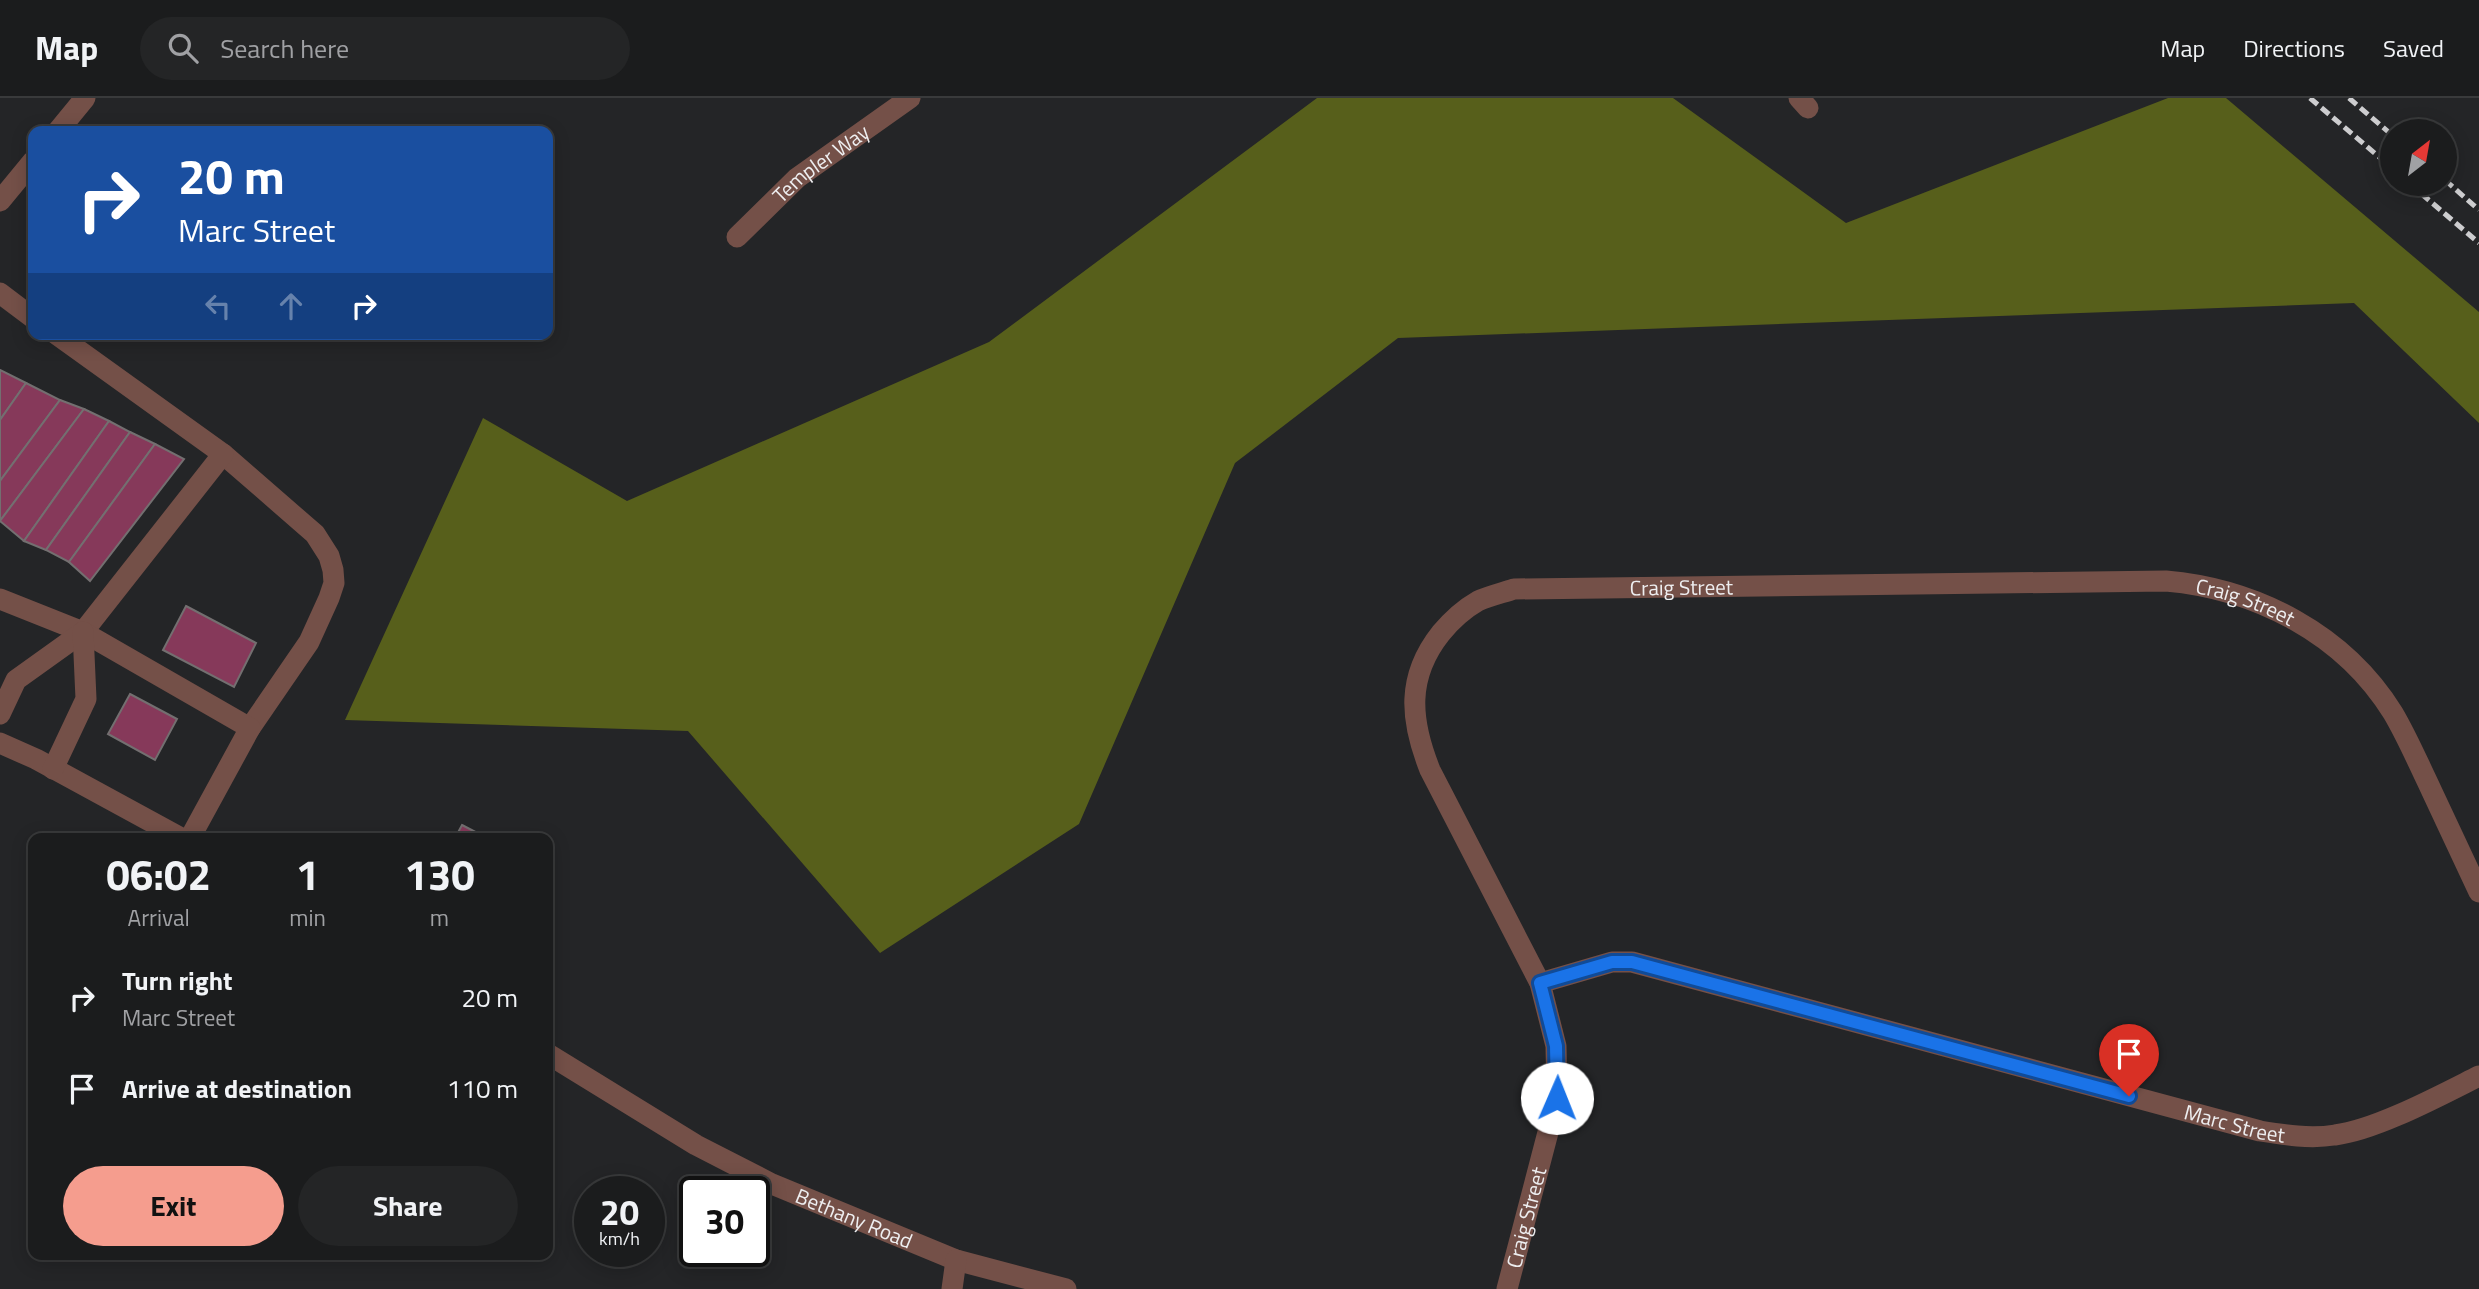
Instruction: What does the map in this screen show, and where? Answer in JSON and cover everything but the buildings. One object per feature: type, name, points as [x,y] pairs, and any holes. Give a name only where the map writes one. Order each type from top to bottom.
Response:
[{"type":"street","points":[[62,126],[85,98]]},
{"type":"street","name":"Templer Way","points":[[737,237],[797,178],[910,98]]},
{"type":"street","points":[[0,201],[28,167]]},
{"type":"street","points":[[0,293],[28,314]]},
{"type":"street","points":[[64,340],[223,454],[315,534],[333,570],[334,583],[309,642],[250,728],[193,833]]},
{"type":"street","points":[[0,714],[16,680],[83,632],[223,454]]},
{"type":"street","name":"Craig Street","points":[[1507,1289],[1557,1098],[1556,1046],[1540,983],[1430,770],[1419,743],[1414,706],[1417,680],[1428,650],[1451,621],[1477,602],[1514,589],[2166,581],[2195,583],[2256,600],[2301,623],[2328,642],[2374,687],[2405,734],[2479,892]]},
{"type":"street","points":[[0,599],[83,632],[250,728]]},
{"type":"street","points":[[53,769],[86,699],[83,632]]},
{"type":"street","points":[[0,743],[172,833]]},
{"type":"street","name":"Marc Street","points":[[1540,983],[1612,962],[1632,962],[2260,1131],[2298,1137],[2337,1135],[2374,1125],[2479,1076]]},
{"type":"street","name":"Bethany Road","points":[[553,1057],[696,1145],[772,1184],[956,1260],[1066,1289]]},
{"type":"street","points":[[952,1289],[956,1260]]},
{"type":"green space","points":[[1317,98],[1673,98],[1846,223],[2168,98],[2226,98],[2479,312],[2479,423],[2354,303],[1398,338],[1235,463],[1079,824],[880,953],[688,731],[345,720],[483,418],[627,501],[989,342]]},
{"type":"railway","points":[[2310,98],[2380,158]]},
{"type":"railway","points":[[2349,98],[2380,125]]},
{"type":"railway","points":[[2457,191],[2479,210]]},
{"type":"railway","points":[[2424,196],[2479,243]]},
{"type":"route","points":[[1557,1098],[1556,1046],[1540,983],[1612,962],[1632,962],[2129,1096]]}]
